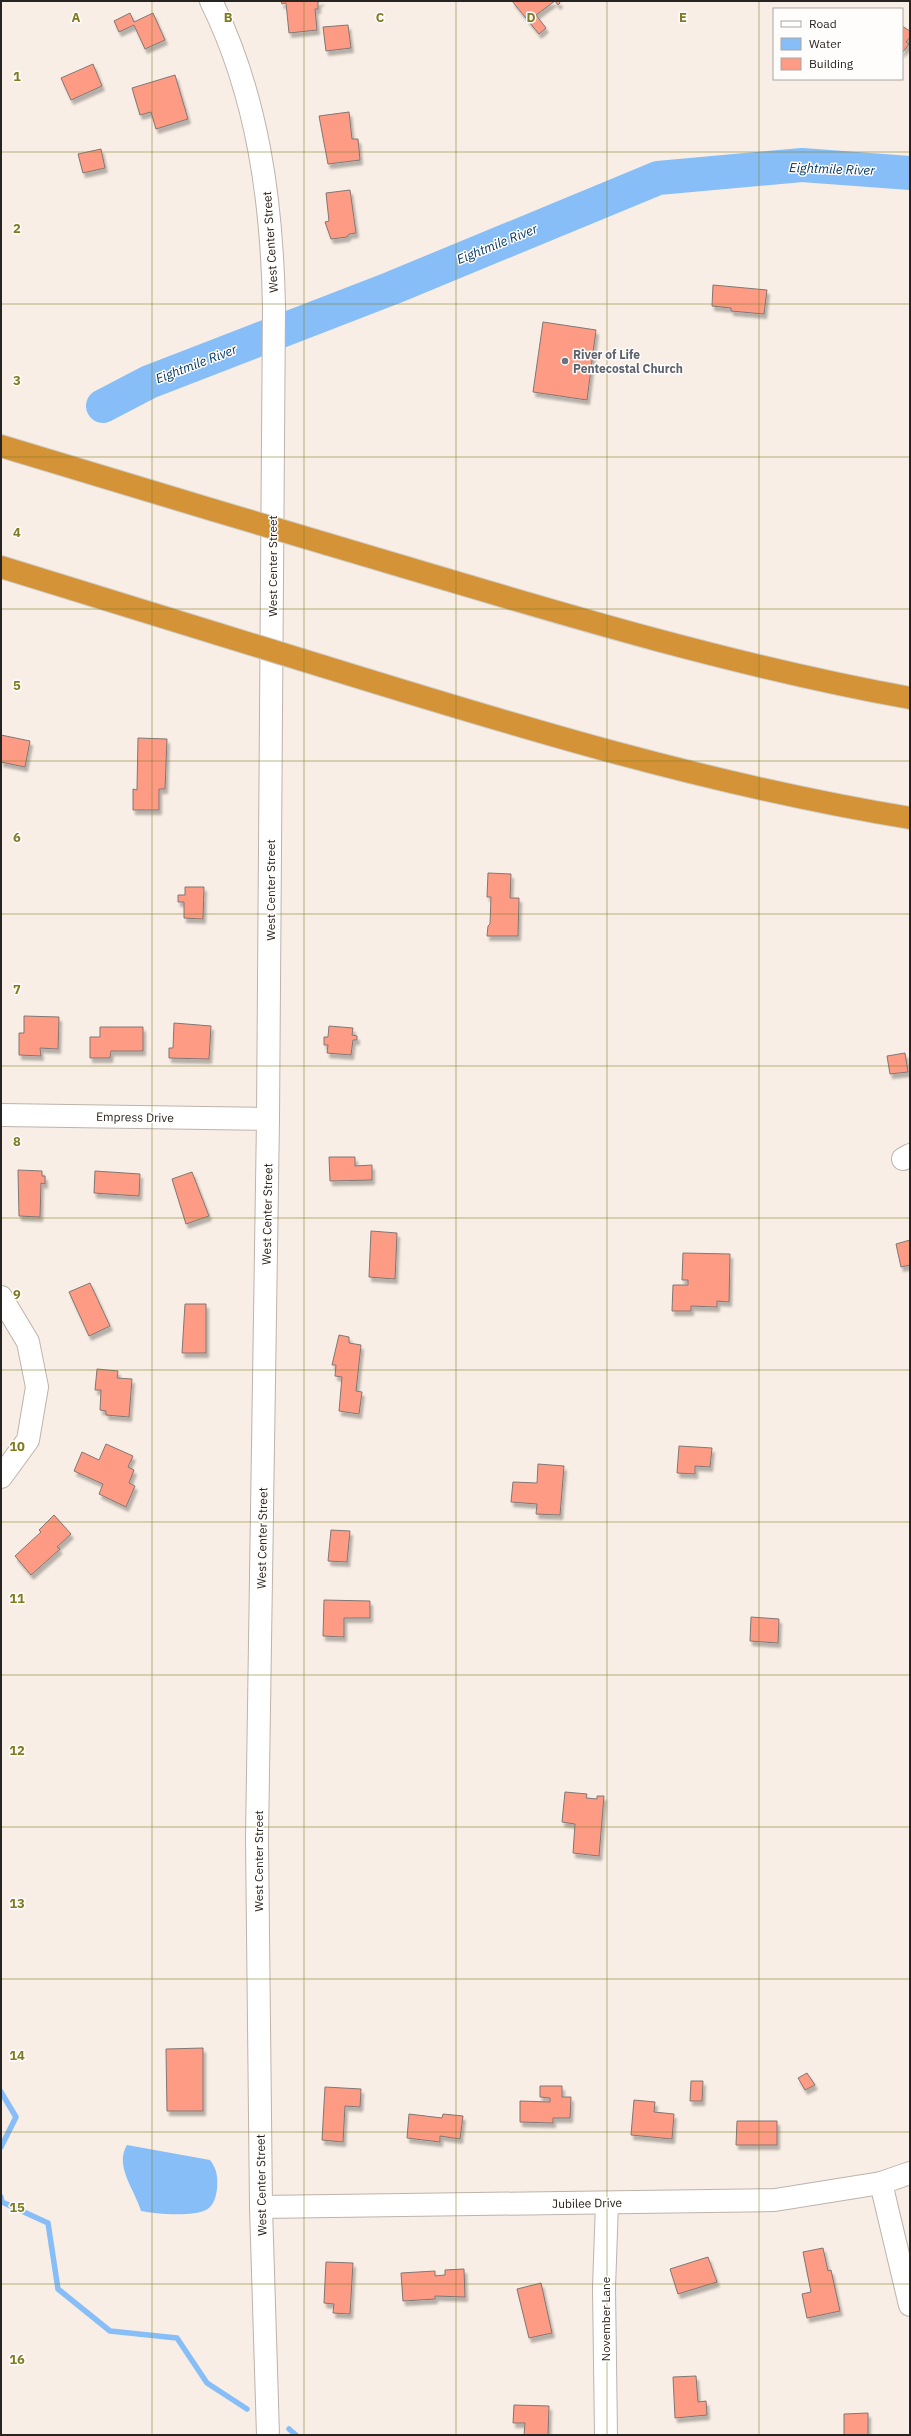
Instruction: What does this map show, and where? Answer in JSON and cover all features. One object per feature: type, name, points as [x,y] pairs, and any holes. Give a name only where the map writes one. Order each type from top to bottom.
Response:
[{"type":"highway","points":[[1,446],[327,544],[695,651],[786,673],[910,698]]},
{"type":"highway","points":[[1,567],[570,741],[667,768],[766,790],[910,818]]},
{"type":"street","name":"West Center Street","points":[[211,1],[241,74],[257,133],[267,193],[273,248],[274,356],[268,1119],[257,1839],[261,2207],[268,2435]]},
{"type":"street","name":"Empress Drive","points":[[1,1115],[268,1119]]},
{"type":"street","points":[[1,1297],[28,1342],[37,1387],[28,1440],[1,1476]]},
{"type":"street","name":"Jubilee Drive","points":[[261,2207],[775,2200],[881,2183],[910,2173]]},
{"type":"street","points":[[881,2183],[910,2305]]},
{"type":"street","name":"November Lane","points":[[606,2435],[604,2288],[607,2203]]},
{"type":"water","points":[[127,2145],[210,2160],[216,2170],[217,2181],[216,2195],[211,2206],[206,2210],[192,2214],[164,2214],[141,2211],[124,2170],[123,2161]]},
{"type":"building","points":[[281,1],[322,1],[318,2],[318,9],[315,9],[317,30],[289,33],[286,3],[282,4]]},
{"type":"building","points":[[512,1],[555,1],[536,15],[546,28],[539,34]]},
{"type":"building","points":[[555,1],[559,1],[560,3],[558,5]]},
{"type":"building","points":[[130,13],[134,22],[153,13],[165,40],[145,49],[134,25],[119,32],[114,21]]},
{"type":"building","points":[[348,25],[351,48],[326,51],[323,27]]},
{"type":"building","points":[[903,27],[910,31],[910,37],[906,42],[909,44],[903,52]]},
{"type":"building","points":[[93,64],[102,86],[71,100],[61,78]]},
{"type":"building","points":[[175,75],[188,119],[156,129],[151,112],[140,115],[132,88]]},
{"type":"building","points":[[349,112],[352,139],[358,139],[360,160],[328,164],[319,116]]},
{"type":"building","points":[[101,149],[105,168],[83,173],[78,154]]},
{"type":"building","points":[[350,190],[356,233],[349,234],[347,237],[331,239],[325,222],[329,221],[326,193]]},
{"type":"building","points":[[713,285],[767,290],[764,314],[731,311],[731,308],[712,306]]},
{"type":"building","name":"River of Life Pentecostal Church","points":[[543,322],[596,330],[587,400],[533,392]]},
{"type":"building","points":[[1,735],[30,741],[25,767],[1,762]]},
{"type":"building","points":[[138,738],[167,739],[165,789],[159,789],[159,810],[133,810],[133,789],[137,790]]},
{"type":"building","points":[[488,873],[511,874],[510,898],[519,898],[518,936],[487,936],[488,926],[490,924],[491,897],[487,897]]},
{"type":"building","points":[[185,887],[204,887],[203,919],[184,918],[184,902],[178,902],[178,895],[185,895]]},
{"type":"building","points":[[24,1016],[59,1017],[58,1049],[40,1048],[41,1056],[19,1055],[19,1033],[24,1033]]},
{"type":"building","points":[[174,1023],[211,1026],[209,1059],[169,1058],[169,1048],[173,1048]]},
{"type":"building","points":[[329,1026],[353,1028],[352,1035],[357,1036],[357,1040],[353,1040],[351,1055],[327,1053],[328,1045],[324,1045],[324,1037],[328,1037]]},
{"type":"building","points":[[100,1027],[143,1027],[143,1051],[111,1051],[110,1058],[90,1058],[90,1037],[100,1037]]},
{"type":"building","points":[[905,1053],[908,1072],[890,1074],[887,1056]]},
{"type":"building","points":[[329,1157],[355,1157],[355,1166],[372,1165],[372,1180],[330,1181]]},
{"type":"building","points":[[18,1170],[42,1171],[42,1176],[45,1176],[45,1184],[41,1183],[40,1217],[19,1216]]},
{"type":"building","points":[[95,1171],[140,1174],[139,1196],[94,1193]]},
{"type":"building","points":[[192,1172],[209,1216],[186,1224],[172,1179]]},
{"type":"building","points":[[371,1231],[397,1233],[395,1279],[369,1277]]},
{"type":"building","points":[[910,1240],[910,1265],[901,1267],[896,1244]]},
{"type":"building","points":[[683,1253],[730,1254],[729,1302],[717,1301],[717,1307],[691,1306],[691,1311],[672,1311],[673,1285],[688,1285],[688,1280],[682,1280]]},
{"type":"building","points":[[90,1283],[110,1326],[89,1336],[69,1292]]},
{"type":"building","points":[[185,1304],[206,1304],[206,1353],[182,1353]]},
{"type":"building","points":[[339,1335],[349,1337],[349,1343],[361,1345],[356,1391],[362,1392],[359,1414],[339,1411],[342,1377],[335,1376],[336,1365],[332,1365]]},
{"type":"building","points":[[97,1369],[118,1371],[117,1378],[132,1379],[129,1417],[106,1415],[106,1411],[100,1410],[101,1390],[95,1390]]},
{"type":"building","points":[[106,1444],[133,1456],[128,1467],[134,1470],[129,1483],[135,1486],[126,1507],[99,1494],[103,1484],[74,1471],[82,1452],[99,1460]]},
{"type":"building","points":[[679,1446],[712,1448],[710,1467],[695,1466],[695,1474],[677,1473]]},
{"type":"building","points":[[538,1464],[564,1466],[560,1515],[536,1514],[537,1504],[511,1502],[513,1482],[537,1483]]},
{"type":"building","points":[[54,1515],[71,1534],[57,1547],[60,1549],[31,1575],[15,1556],[41,1532],[39,1530]]},
{"type":"building","points":[[331,1530],[350,1531],[347,1562],[328,1561]]},
{"type":"building","points":[[324,1600],[370,1601],[370,1618],[344,1618],[344,1637],[323,1636]]},
{"type":"building","points":[[751,1617],[779,1619],[778,1643],[750,1641]]},
{"type":"building","points":[[565,1792],[587,1794],[586,1798],[597,1799],[597,1796],[604,1796],[599,1856],[573,1853],[575,1824],[562,1822]]},
{"type":"building","points":[[203,2048],[203,2111],[167,2111],[166,2049]]},
{"type":"building","points":[[807,2073],[815,2085],[805,2090],[798,2078]]},
{"type":"building","points":[[691,2081],[703,2081],[702,2101],[690,2101]]},
{"type":"building","points":[[540,2086],[562,2086],[562,2097],[571,2097],[570,2118],[553,2118],[553,2123],[520,2122],[520,2101],[550,2102],[550,2098],[540,2097]]},
{"type":"building","points":[[325,2087],[361,2089],[360,2107],[345,2106],[343,2142],[322,2140]]},
{"type":"building","points":[[634,2100],[655,2102],[654,2112],[674,2114],[672,2139],[631,2135]]},
{"type":"building","points":[[409,2114],[442,2118],[443,2114],[463,2116],[460,2139],[440,2136],[440,2142],[407,2138]]},
{"type":"building","points":[[737,2121],[777,2121],[777,2145],[736,2145]]},
{"type":"building","points":[[823,2248],[828,2271],[831,2270],[840,2311],[807,2318],[802,2294],[811,2292],[803,2252]]},
{"type":"building","points":[[708,2257],[717,2282],[678,2294],[670,2269]]},
{"type":"building","points":[[326,2262],[353,2263],[350,2314],[333,2313],[334,2304],[324,2303]]},
{"type":"building","points":[[464,2269],[465,2297],[435,2296],[435,2299],[403,2301],[401,2273],[435,2271],[435,2276],[445,2275],[445,2270]]},
{"type":"building","points":[[541,2283],[552,2333],[529,2338],[517,2289]]},
{"type":"building","points":[[696,2376],[698,2402],[706,2401],[707,2415],[675,2418],[673,2377]]},
{"type":"building","points":[[514,2405],[549,2406],[548,2435],[524,2435],[525,2423],[513,2423]]},
{"type":"building","points":[[868,2413],[868,2435],[844,2435],[844,2414]]},
{"type":"waterway","name":"Eightmile River","points":[[103,406],[149,382],[392,288],[658,178],[802,165],[910,173]]},
{"type":"waterway","points":[[1,2092],[16,2117],[1,2147]]},
{"type":"waterway","points":[[1,2197],[2,2202],[48,2223],[58,2289],[110,2331],[177,2338],[207,2383],[247,2409]]},
{"type":"waterway","points":[[289,2429],[296,2435]]},
{"type":"place","name":"River of Life Pentecostal Church","points":[[565,361]]}]
